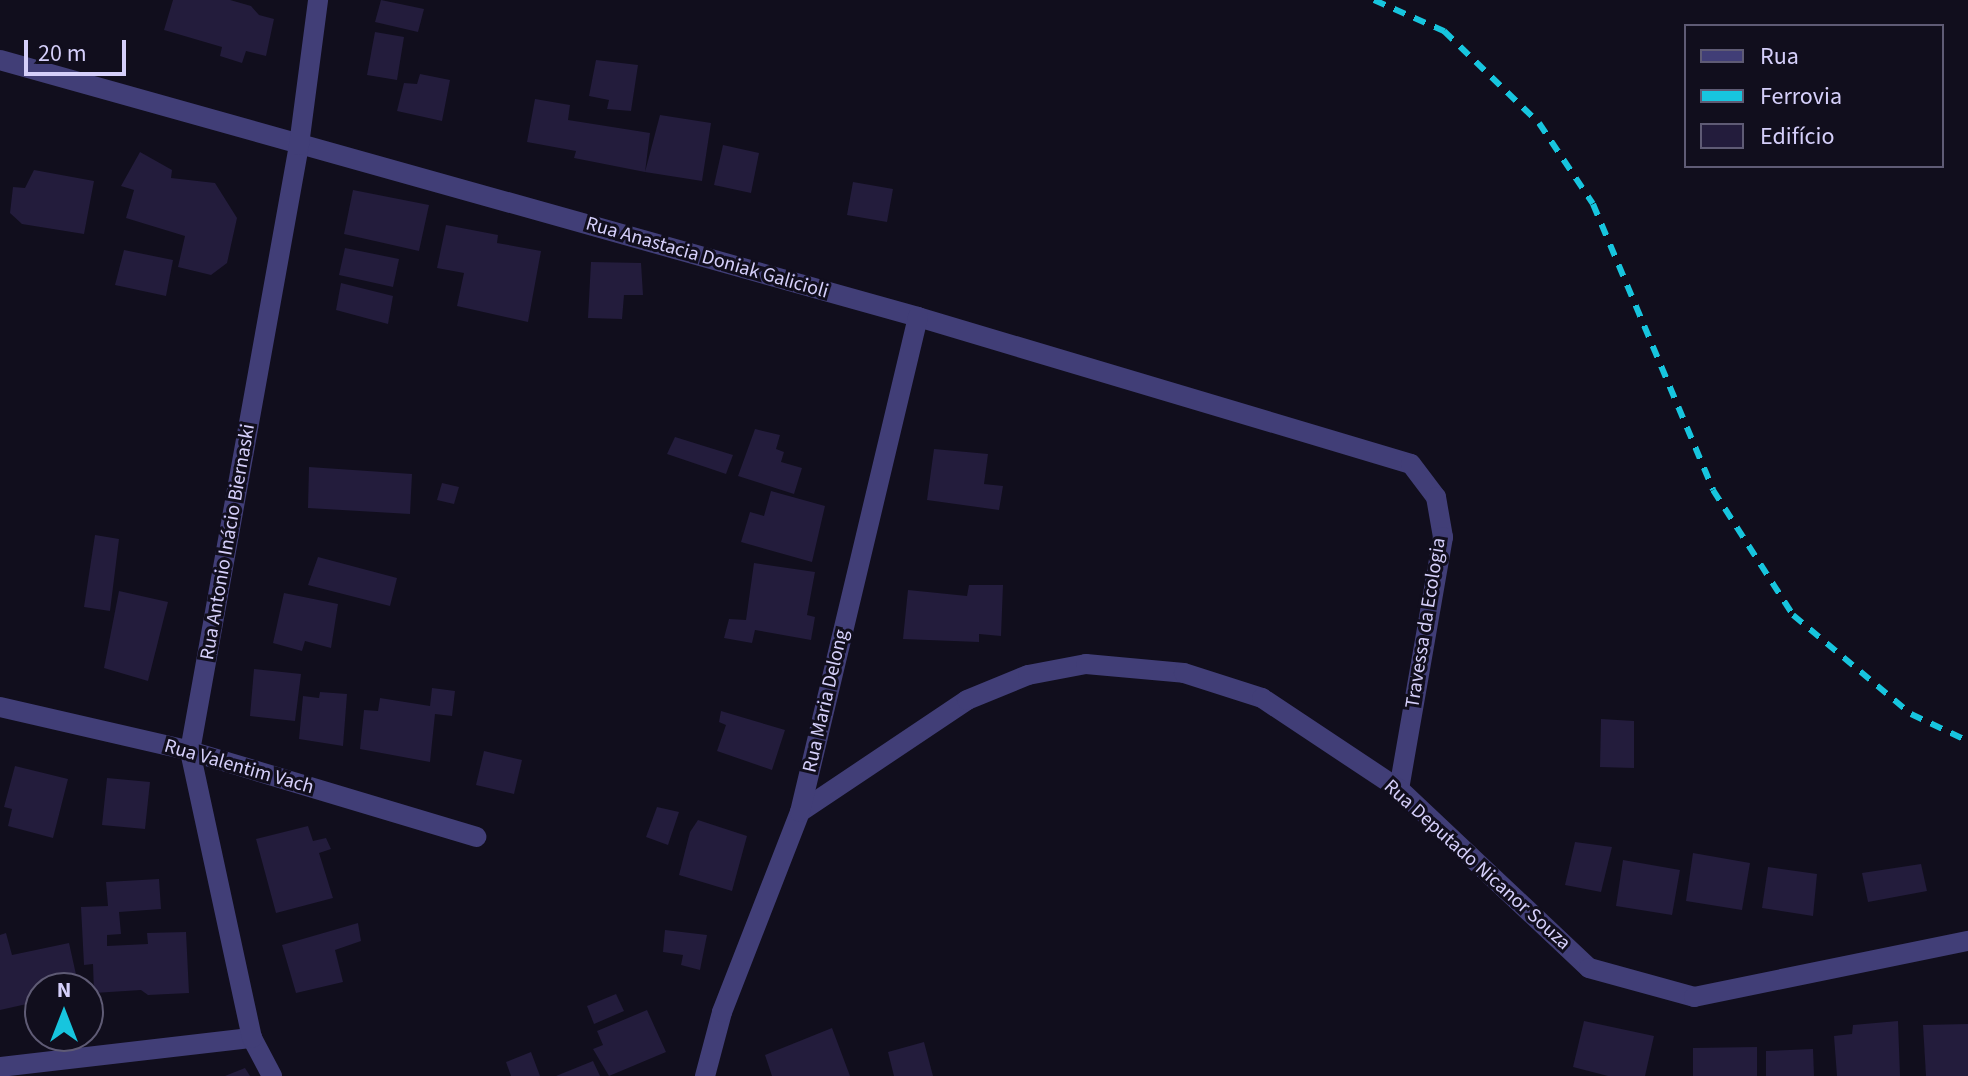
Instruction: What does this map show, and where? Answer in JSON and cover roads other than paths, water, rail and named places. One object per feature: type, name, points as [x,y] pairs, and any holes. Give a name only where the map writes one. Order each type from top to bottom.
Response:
[{"type":"street","name":"Rua Antonio Inácio Biernaski","points":[[272,1076],[252,1038],[190,751],[299,145],[318,0]]},
{"type":"street","name":"Rua Anastacia Doniak Galicioli","points":[[0,60],[918,317],[1411,464]]},
{"type":"street","name":"Rua Maria Delong","points":[[705,1076],[722,1012],[800,812],[918,317]]},
{"type":"street","name":"Travessa da Ecologia","points":[[1399,789],[1443,537],[1436,497],[1411,464]]},
{"type":"street","name":"Rua Deputado Nicanor Souza","points":[[800,812],[967,700],[1028,675],[1086,664],[1184,673],[1262,698],[1399,789],[1589,968],[1694,997],[1968,941]]},
{"type":"street","name":"Rua Valentim Vach","points":[[0,707],[190,751],[476,837]]},
{"type":"street","points":[[0,1067],[252,1038]]},
{"type":"railway","points":[[1374,0],[1444,31],[1539,123],[1593,204],[1713,490],[1793,615],[1911,714],[1968,741]]}]
